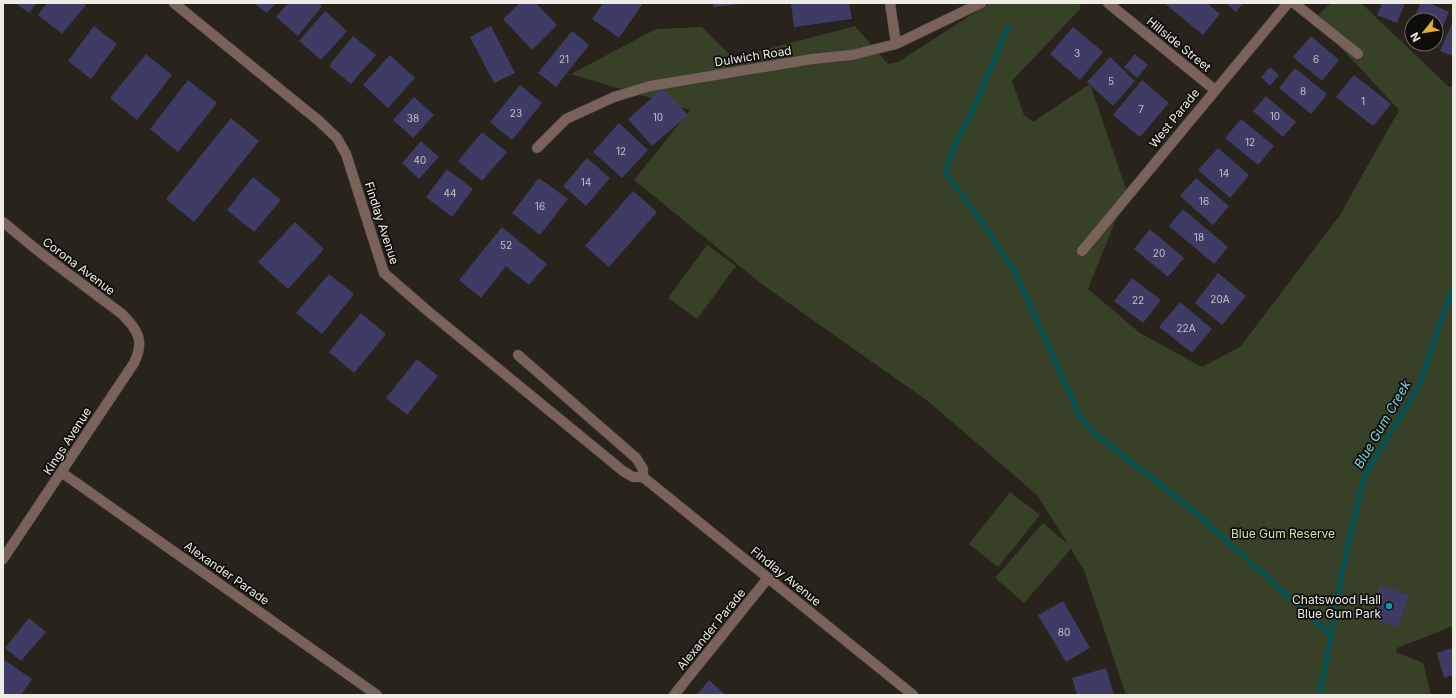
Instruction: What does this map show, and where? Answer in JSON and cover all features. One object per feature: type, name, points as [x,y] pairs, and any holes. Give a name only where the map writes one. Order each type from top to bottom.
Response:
[{"type":"street","name":"Findlay Avenue","points":[[174,3],[320,121],[337,138],[346,154],[384,273],[435,318],[623,472],[633,477],[643,477],[913,695]]},
{"type":"street","points":[[890,3],[896,44]]},
{"type":"street","name":"Dulwich Road","points":[[537,148],[566,119],[614,97],[635,90],[650,86],[781,64],[852,54],[896,44],[981,3]]},
{"type":"street","name":"Hillside Street","points":[[1108,3],[1215,90]]},
{"type":"street","name":"West Parade","points":[[1082,251],[1288,3]]},
{"type":"street","points":[[1294,3],[1358,54]]},
{"type":"street","name":"Corona Avenue","points":[[3,222],[42,254],[122,314],[137,332]]},
{"type":"street","name":"Kings Avenue","points":[[3,559],[134,363],[138,354],[140,343],[137,332]]},
{"type":"street","points":[[518,355],[636,458],[643,469],[643,477]]},
{"type":"street","name":"Alexander Parade","points":[[61,472],[377,695]]},
{"type":"street","name":"Alexander Parade","points":[[674,695],[768,578]]},
{"type":"green space","name":"Blue Gum Reserve","points":[[990,3],[1079,3],[1081,8],[1012,81],[1024,115],[1033,122],[1090,84],[1127,192],[1088,289],[1140,333],[1202,367],[1240,347],[1340,215],[1399,110],[1314,19],[1331,3],[1361,3],[1404,44],[1404,52],[1412,52],[1449,87],[1453,85],[1453,626],[1397,648],[1396,652],[1423,663],[1431,695],[1126,695],[1084,570],[1071,549],[1024,603],[995,578],[1043,523],[1068,544],[1037,495],[929,402],[763,285],[634,180],[690,110],[571,74],[656,29],[702,27],[733,58],[855,26],[888,64],[898,62]]},
{"type":"green space","points":[[707,245],[736,266],[697,319],[668,298]]},
{"type":"green space","points":[[1010,492],[1040,515],[998,567],[969,544]]},
{"type":"building","points":[[15,3],[37,3],[29,13]]},
{"type":"building","points":[[47,3],[83,3],[86,5],[62,34],[38,15]]},
{"type":"building","points":[[254,3],[276,3],[267,13]]},
{"type":"building","points":[[288,3],[319,3],[322,6],[298,36],[276,17]]},
{"type":"building","points":[[520,3],[536,3],[557,25],[532,50],[503,19]]},
{"type":"building","points":[[603,3],[643,3],[619,38],[592,19]]},
{"type":"building","points":[[713,3],[740,3],[740,4],[713,7]]},
{"type":"building","points":[[791,3],[849,3],[852,19],[794,27]]},
{"type":"building","points":[[1164,3],[1207,3],[1220,14],[1203,35]]},
{"type":"building","points":[[1226,3],[1243,3],[1236,12]]},
{"type":"building","points":[[1382,3],[1405,3],[1397,23],[1377,15]]},
{"type":"building","points":[[1421,3],[1429,3],[1449,12],[1444,24],[1444,12],[1417,12]]},
{"type":"building","points":[[325,11],[347,31],[321,60],[299,41]]},
{"type":"building","points":[[1453,21],[1453,56],[1443,52],[1444,52],[1444,42]]},
{"type":"building","points":[[94,26],[117,44],[91,79],[68,61]]},
{"type":"building","points":[[491,26],[515,73],[494,83],[470,37]]},
{"type":"building","points":[[1073,27],[1103,52],[1080,80],[1050,54]]},
{"type":"building","points":[[572,31],[589,45],[556,87],[538,73]]},
{"type":"building","points":[[353,36],[376,55],[351,84],[329,66]]},
{"type":"building","points":[[1311,36],[1339,60],[1322,81],[1293,57]]},
{"type":"building","points":[[146,54],[172,75],[137,120],[110,98]]},
{"type":"building","points":[[1135,54],[1148,65],[1137,78],[1124,67]]},
{"type":"building","points":[[390,55],[415,78],[388,108],[363,85]]},
{"type":"building","points":[[1110,57],[1135,81],[1113,106],[1087,82]]},
{"type":"building","points":[[1270,67],[1279,75],[1270,86],[1261,77]]},
{"type":"building","points":[[1295,68],[1327,94],[1311,114],[1279,88]]},
{"type":"building","points":[[1354,75],[1391,104],[1373,126],[1336,97]]},
{"type":"building","points":[[188,80],[217,103],[178,152],[150,129]]},
{"type":"building","points":[[1142,80],[1169,103],[1140,137],[1113,115]]},
{"type":"building","points":[[520,85],[542,103],[512,140],[490,122]]},
{"type":"building","points":[[663,88],[688,115],[652,146],[628,119]]},
{"type":"building","points":[[1266,96],[1296,122],[1283,137],[1253,111]]},
{"type":"building","points":[[414,97],[434,115],[413,138],[393,120]]},
{"type":"building","points":[[231,118],[259,141],[194,222],[166,199]]},
{"type":"building","points":[[1241,119],[1274,146],[1258,165],[1225,138]]},
{"type":"building","points":[[619,123],[648,150],[622,178],[593,152]]},
{"type":"building","points":[[482,132],[507,152],[482,181],[458,161]]},
{"type":"building","points":[[421,141],[439,157],[419,179],[402,163]]},
{"type":"building","points":[[1218,148],[1249,175],[1230,198],[1198,170]]},
{"type":"building","points":[[587,158],[610,178],[586,206],[563,186]]},
{"type":"building","points":[[447,169],[473,189],[452,217],[426,197]]},
{"type":"building","points":[[253,177],[281,200],[254,232],[227,210]]},
{"type":"building","points":[[539,178],[568,199],[540,235],[512,213]]},
{"type":"building","points":[[1196,178],[1229,206],[1213,225],[1180,196]]},
{"type":"building","points":[[633,191],[657,212],[609,267],[585,246]]},
{"type":"building","points":[[1183,209],[1228,247],[1214,264],[1169,226]]},
{"type":"building","points":[[295,222],[324,249],[288,289],[258,262]]},
{"type":"building","points":[[502,227],[547,264],[529,285],[506,266],[481,298],[459,280]]},
{"type":"building","points":[[1150,229],[1184,258],[1168,277],[1134,249]]},
{"type":"building","points":[[1218,273],[1246,296],[1222,325],[1195,303]]},
{"type":"building","points":[[329,274],[354,294],[322,334],[296,313]]},
{"type":"building","points":[[1132,278],[1161,300],[1143,323],[1114,301]]},
{"type":"building","points":[[1180,302],[1212,329],[1192,353],[1159,327]]},
{"type":"building","points":[[361,313],[386,334],[354,373],[329,352]]},
{"type":"building","points":[[417,359],[438,376],[407,415],[386,398]]},
{"type":"building","name":"Chatswood Hall Blue Gum Park","points":[[1380,585],[1409,595],[1398,627],[1370,618]]},
{"type":"building","points":[[1063,601],[1090,648],[1066,662],[1038,615]]},
{"type":"building","points":[[29,618],[46,632],[21,661],[5,648]]},
{"type":"building","points":[[1453,648],[1453,675],[1444,678],[1437,653]]},
{"type":"building","points":[[3,659],[32,679],[21,695],[3,695]]},
{"type":"building","points":[[1106,668],[1114,695],[1077,695],[1072,678]]},
{"type":"building","points":[[709,680],[726,695],[697,695]]},
{"type":"waterway","points":[[1008,27],[971,114],[956,142],[945,172],[986,228],[1016,274],[1079,415],[1095,434],[1187,505],[1331,635]]},
{"type":"waterway","name":"Blue Gum Creek","points":[[1320,695],[1344,562],[1364,476],[1419,386],[1453,285]]},
{"type":"place","name":"Chatswood Hall Blue Gum Park","points":[[1389,606]]}]
